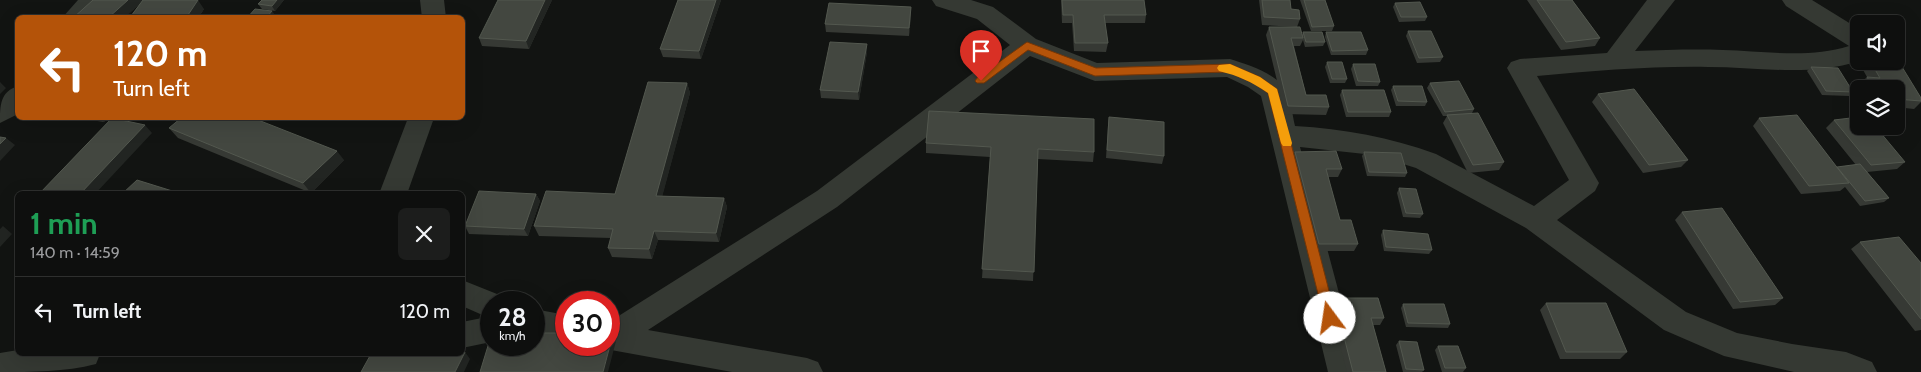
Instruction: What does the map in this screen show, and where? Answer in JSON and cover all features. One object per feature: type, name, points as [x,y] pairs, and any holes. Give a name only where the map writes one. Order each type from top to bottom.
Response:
[{"type":"street","points":[[77,15],[92,0]]},
{"type":"street","points":[[432,0],[434,15]]},
{"type":"street","points":[[944,0],[985,13],[1027,45],[1095,72],[1230,68],[1256,80],[1273,91],[1344,372]]},
{"type":"street","points":[[1616,61],[1658,3],[1663,0]]},
{"type":"street","points":[[1794,0],[1850,35]]},
{"type":"street","points":[[620,330],[827,199],[1027,45]]},
{"type":"street","points":[[1536,220],[1585,184],[1520,68],[1616,61],[1709,58],[1806,61],[1842,59],[1850,56]]},
{"type":"street","points":[[0,113],[9,107],[15,99]]},
{"type":"street","points":[[393,191],[420,120]]},
{"type":"street","points":[[1285,136],[1319,137],[1381,145],[1409,153],[1426,160],[1536,220],[1675,320],[1734,346],[1792,358],[1846,366],[1861,372]]},
{"type":"street","points":[[465,293],[480,300]]},
{"type":"street","points":[[465,334],[480,331]]},
{"type":"street","points":[[620,338],[807,372]]},
{"type":"street","points":[[0,367],[72,356]]},
{"type":"building","points":[[93,0],[128,0],[111,15],[76,15]]},
{"type":"building","points":[[143,0],[198,0],[188,15],[132,15]]},
{"type":"building","points":[[262,0],[277,0],[272,6],[258,4]]},
{"type":"building","points":[[498,0],[545,0],[526,41],[479,38]]},
{"type":"building","points":[[678,0],[716,0],[699,51],[660,49]]},
{"type":"building","points":[[1062,0],[1144,0],[1146,15],[1104,15],[1108,43],[1075,43],[1073,15],[1063,15]]},
{"type":"building","points":[[1262,0],[1290,0],[1291,9],[1299,10],[1300,19],[1264,17]]},
{"type":"building","points":[[1304,0],[1325,0],[1334,26],[1312,27]]},
{"type":"building","points":[[1537,0],[1572,0],[1600,38],[1566,42]]},
{"type":"building","points":[[1420,2],[1427,17],[1401,17],[1395,3]]},
{"type":"building","points":[[829,3],[911,7],[909,28],[825,24]]},
{"type":"building","points":[[255,9],[272,11],[269,15],[250,15]]},
{"type":"building","points":[[1269,27],[1300,27],[1303,38],[1291,38],[1306,95],[1326,95],[1329,107],[1288,106]]},
{"type":"building","points":[[1408,31],[1431,31],[1443,57],[1419,58]]},
{"type":"building","points":[[1303,32],[1322,32],[1325,42],[1306,42]]},
{"type":"building","points":[[1326,32],[1361,32],[1368,50],[1332,51]]},
{"type":"building","points":[[830,42],[867,44],[858,92],[820,90]]},
{"type":"building","points":[[1327,62],[1342,62],[1347,79],[1332,79]]},
{"type":"building","points":[[1353,64],[1375,64],[1380,82],[1358,81]]},
{"type":"building","points":[[1811,67],[1838,68],[1850,87],[1850,92],[1826,91]]},
{"type":"building","points":[[1875,70],[1904,70],[1921,101],[1905,100],[1905,80],[1869,80],[1867,77],[1880,78]]},
{"type":"building","points":[[1459,81],[1474,109],[1445,112],[1430,83]]},
{"type":"building","points":[[648,82],[687,83],[656,196],[724,198],[716,233],[654,231],[649,249],[608,248],[613,229],[534,226],[546,191],[615,194]]},
{"type":"building","points":[[1393,86],[1422,86],[1427,102],[1398,101]]},
{"type":"building","points":[[1634,89],[1688,160],[1649,165],[1598,94]]},
{"type":"building","points":[[1342,90],[1384,90],[1391,112],[1348,112]]},
{"type":"building","points":[[929,111],[1094,119],[1094,152],[1038,149],[1034,272],[982,269],[991,147],[926,143]]},
{"type":"building","points":[[1478,113],[1504,162],[1473,165],[1447,115]]},
{"type":"building","points":[[1797,115],[1849,183],[1809,186],[1759,118]]},
{"type":"building","points":[[1109,117],[1164,122],[1164,156],[1107,150]]},
{"type":"building","points":[[1850,118],[1850,135],[1882,135],[1905,162],[1871,165],[1834,120]]},
{"type":"building","points":[[110,120],[121,120],[145,125],[83,191],[42,191]]},
{"type":"building","points":[[179,120],[258,120],[337,151],[303,183],[169,128]]},
{"type":"building","points":[[0,137],[6,138],[0,144]]},
{"type":"building","points":[[1336,151],[1342,169],[1326,169],[1340,220],[1351,220],[1358,244],[1319,244],[1295,152]]},
{"type":"building","points":[[1364,152],[1401,153],[1407,173],[1369,172]]},
{"type":"building","points":[[1860,164],[1889,198],[1865,201],[1837,167]]},
{"type":"building","points":[[137,180],[172,191],[125,191]]},
{"type":"building","points":[[1399,188],[1416,189],[1423,214],[1406,213]]},
{"type":"building","points":[[479,191],[536,194],[524,229],[465,226]]},
{"type":"building","points":[[1722,208],[1783,298],[1740,302],[1682,212]]},
{"type":"building","points":[[1383,230],[1428,234],[1432,250],[1386,247]]},
{"type":"building","points":[[1899,237],[1921,263],[1921,319],[1860,242]]},
{"type":"building","points":[[1334,298],[1378,298],[1384,318],[1371,318],[1386,372],[1353,372]]},
{"type":"building","points":[[1546,303],[1606,303],[1627,352],[1566,352]]},
{"type":"building","points":[[1403,304],[1444,304],[1450,324],[1408,323]]},
{"type":"building","points":[[545,333],[555,333],[555,356],[607,356],[603,372],[480,372],[485,356],[545,356]]},
{"type":"building","points":[[1399,341],[1417,342],[1424,370],[1406,369]]},
{"type":"building","points":[[1438,346],[1458,346],[1466,368],[1445,368]]},
{"type":"building","points":[[370,356],[463,356],[455,372],[361,372]]},
{"type":"slow traffic","points":[[1222,68],[1230,68],[1256,80],[1273,91],[1287,143]]},
{"type":"route","points":[[981,81],[1027,45],[1095,72],[1230,68],[1256,80],[1273,91],[1330,318]]}]
